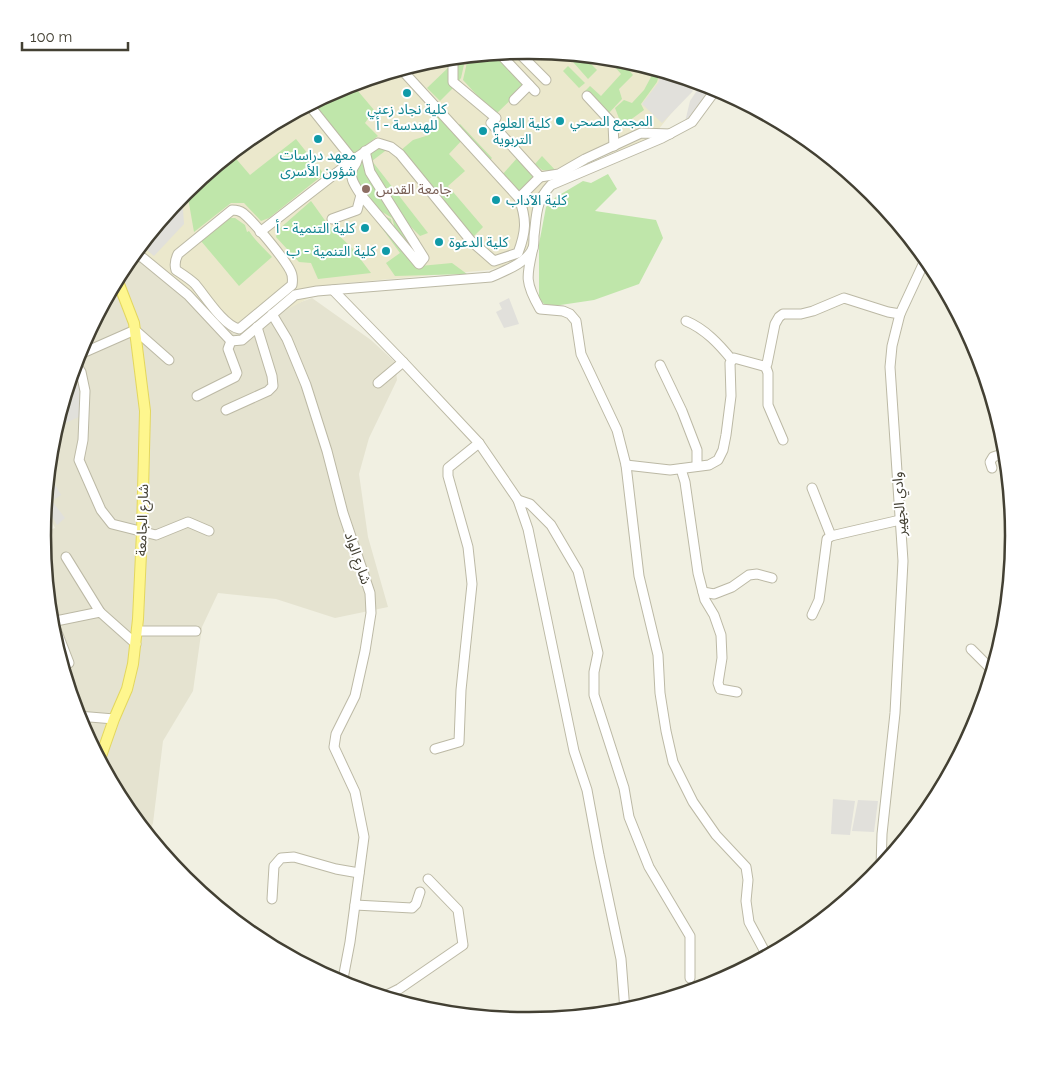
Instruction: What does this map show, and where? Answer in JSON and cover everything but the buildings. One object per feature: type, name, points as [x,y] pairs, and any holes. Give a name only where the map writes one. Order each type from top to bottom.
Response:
[{"type":"main road","name":"شارع الجامعة","points":[[103,751],[127,688],[134,664],[142,532],[145,411],[134,323],[121,288]]},
{"type":"street","points":[[525,59],[546,80]]},
{"type":"street","points":[[505,60],[532,88],[514,100]]},
{"type":"street","points":[[453,65],[453,82],[496,118],[491,123],[540,177]]},
{"type":"street","points":[[260,232],[358,156],[378,143],[391,147],[400,154],[471,241],[494,261],[518,253],[525,236],[525,214],[519,198],[406,75]]},
{"type":"street","points":[[587,96],[613,124],[614,146]]},
{"type":"street","points":[[711,96],[692,122],[670,134],[551,185],[542,195],[537,208],[533,248],[526,274],[532,294],[540,309],[563,311],[570,314],[576,321],[581,354],[617,430],[626,465],[639,576],[658,655],[660,693],[673,762],[693,802],[716,834],[746,867],[748,880],[746,901],[749,922],[764,949]]},
{"type":"street","points":[[314,110],[358,156],[370,172],[424,258],[419,264],[361,195],[352,178],[352,170],[357,164],[358,156]]},
{"type":"street","points":[[519,198],[540,177],[559,174],[641,133],[670,134]]},
{"type":"street","points":[[332,219],[357,210],[361,195]]},
{"type":"street","points":[[232,210],[243,213],[260,232],[291,271],[292,285],[239,329],[233,327],[194,283],[176,270],[175,259],[178,254],[232,210]]},
{"type":"street","points":[[231,341],[242,340],[295,295],[316,290],[491,277],[511,267],[524,258],[533,248]]},
{"type":"street","points":[[141,257],[188,294],[231,341]]},
{"type":"street","name":"وادي الجهير","points":[[881,855],[889,756],[895,713],[903,561],[890,367],[892,346],[900,314],[922,268]]},
{"type":"street","points":[[333,290],[479,443],[518,500],[528,529],[574,751],[587,790],[621,959],[624,1002]]},
{"type":"street","points":[[764,365],[767,364],[776,324],[779,317],[784,314],[801,314],[844,298],[900,314]]},
{"type":"street","name":"شارع الواد","points":[[272,314],[287,339],[306,385],[327,451],[343,513],[370,593],[371,614],[355,696],[336,734],[334,748],[355,792],[364,837],[344,975]]},
{"type":"street","points":[[686,321],[698,326],[709,335],[732,360]]},
{"type":"street","points":[[226,410],[268,391],[273,386],[272,376],[257,327]]},
{"type":"street","points":[[89,350],[135,330],[169,360]]},
{"type":"street","points":[[197,396],[235,377],[237,373],[228,349],[231,341]]},
{"type":"street","points":[[732,360],[734,358],[764,365]]},
{"type":"street","points":[[626,465],[670,470],[709,465],[718,460],[723,450],[731,396],[730,363],[732,360]]},
{"type":"street","points":[[378,383],[403,362]]},
{"type":"street","points":[[660,365],[682,411],[697,450],[697,466]]},
{"type":"street","points":[[764,365],[768,373],[768,405],[783,440]]},
{"type":"street","points":[[81,372],[85,391],[83,440],[79,460],[101,510],[112,524],[156,535],[188,522],[209,531]]},
{"type":"street","points":[[435,749],[459,742],[461,690],[472,584],[468,547],[448,476],[448,468],[479,443]]},
{"type":"street","points":[[992,468],[990,462],[993,457],[998,455]]},
{"type":"street","points":[[680,469],[685,482],[698,573],[706,600],[721,634],[722,658],[718,683],[720,689],[737,692]]},
{"type":"street","points":[[812,488],[831,536]]},
{"type":"street","points":[[518,500],[530,504],[550,525],[578,571],[598,653],[594,672],[594,695],[624,788],[629,817],[649,867],[690,936],[690,978]]},
{"type":"street","points":[[812,615],[820,600],[827,539],[831,536],[900,520]]},
{"type":"street","points":[[66,557],[100,612],[136,644]]},
{"type":"street","points":[[703,592],[714,594],[732,587],[749,575],[757,574],[772,578]]},
{"type":"street","points":[[58,619],[100,612]]},
{"type":"street","points":[[137,631],[196,631]]},
{"type":"street","points":[[971,649],[987,665]]},
{"type":"street","points":[[66,656],[69,663]]},
{"type":"street","points":[[88,717],[114,719]]},
{"type":"street","points":[[272,899],[274,866],[281,858],[294,857],[336,869],[360,872]]},
{"type":"street","points":[[392,992],[463,945],[458,910],[428,879]]},
{"type":"street","points":[[355,905],[412,908],[416,904],[420,892]]},
{"type":"shaded area","name":"جامعة القدس","points":[[497,60],[559,60],[590,63],[651,75],[691,88],[651,139],[579,165],[544,185],[533,206],[529,247],[525,254],[513,263],[489,270],[336,284],[237,334],[145,253],[191,198],[214,177],[263,139],[317,108],[375,84],[405,75],[435,68]]},
{"type":"shaded area","points":[[660,78],[689,87],[693,91],[662,123],[642,104]]},
{"type":"shaded area","points":[[697,90],[708,94],[692,118],[685,122],[690,101]]},
{"type":"shaded area","points":[[183,207],[184,224],[154,256],[147,250]]},
{"type":"shaded area","points":[[141,258],[225,326],[274,312],[312,298],[371,340],[395,362],[397,380],[369,438],[359,474],[368,537],[388,607],[335,618],[276,599],[218,593],[202,627],[193,691],[163,741],[151,828],[115,774],[100,746],[67,659],[60,629],[52,567],[51,529],[55,528],[51,521],[55,473],[67,412],[100,325],[115,297]]},
{"type":"shaded area","points":[[509,298],[519,324],[504,328],[496,312],[502,309],[499,303]]},
{"type":"shaded area","points":[[80,383],[81,416],[64,424],[67,412],[76,385]]},
{"type":"shaded area","points":[[56,486],[61,495],[52,501],[54,487]]},
{"type":"shaded area","points":[[52,501],[65,518],[57,525],[52,516]]},
{"type":"shaded area","points":[[833,799],[855,801],[850,835],[831,834]]},
{"type":"shaded area","points":[[858,800],[878,801],[874,832],[852,831]]},
{"type":"green space","points":[[503,60],[526,85],[495,115],[463,80],[467,63]]},
{"type":"green space","points":[[572,61],[590,63],[597,70],[588,79]]},
{"type":"green space","points":[[464,63],[461,78],[457,83],[456,65]]},
{"type":"green space","points":[[451,65],[455,86],[440,101],[427,88]]},
{"type":"green space","points":[[568,66],[585,83],[579,88],[563,71]]},
{"type":"green space","points":[[615,67],[628,70],[633,75],[619,89],[622,99],[608,114],[585,91],[590,86],[601,96],[621,74]]},
{"type":"green space","points":[[650,75],[658,77],[641,104],[644,110],[622,126],[615,108],[624,100],[632,103],[644,90],[651,77]]},
{"type":"green space","points":[[358,91],[374,110],[365,123],[378,136],[353,155],[316,109]]},
{"type":"green space","points":[[438,113],[463,139],[449,154],[465,171],[448,186],[483,227],[473,237],[400,151],[413,140],[429,135]]},
{"type":"green space","points":[[460,124],[492,158],[488,162],[456,127]]},
{"type":"green space","points":[[296,139],[324,174],[269,218],[261,221],[244,203],[231,203],[194,232],[189,201],[191,198],[236,159],[250,175]]},
{"type":"green space","points":[[378,145],[389,148],[372,161],[428,233],[420,236],[399,215],[371,171],[370,149]]},
{"type":"green space","points":[[364,153],[397,217],[419,239],[423,258],[419,262],[397,236],[392,218],[363,200],[353,171]]},
{"type":"green space","points":[[542,156],[557,172],[542,170],[535,164]]},
{"type":"green space","points":[[518,157],[536,176],[519,194],[502,175]]},
{"type":"green space","points":[[608,174],[617,189],[595,211],[656,220],[663,238],[639,284],[594,300],[547,307],[539,299],[539,244],[546,207],[556,197],[583,181],[591,183]]},
{"type":"green space","points":[[311,201],[329,226],[352,248],[371,273],[318,279],[311,263],[299,262],[276,237],[278,230]]},
{"type":"green space","points":[[368,209],[391,219],[394,237],[420,266],[452,263],[467,274],[395,276],[386,263],[400,253]]},
{"type":"green space","points":[[229,218],[235,218],[245,225],[247,232],[249,231],[272,257],[239,286],[201,241]]},
{"type":"place","name":"كلية نجاد زعني للهندسة - أ","points":[[407,93]]},
{"type":"place","name":"المجمع الصحي","points":[[560,121]]},
{"type":"place","name":"كلية العلوم التربوية","points":[[483,131]]},
{"type":"place","name":"معهد دراسات شؤون الأسرى","points":[[318,139]]},
{"type":"place","name":"جامعة القدس","points":[[366,189]]},
{"type":"place","name":"كلية الآداب","points":[[496,200]]},
{"type":"place","name":"كلية التنمية - أ","points":[[365,228]]},
{"type":"place","name":"كلية الدعوة","points":[[439,242]]},
{"type":"place","name":"كلية التنمية - ب","points":[[386,251]]}]
